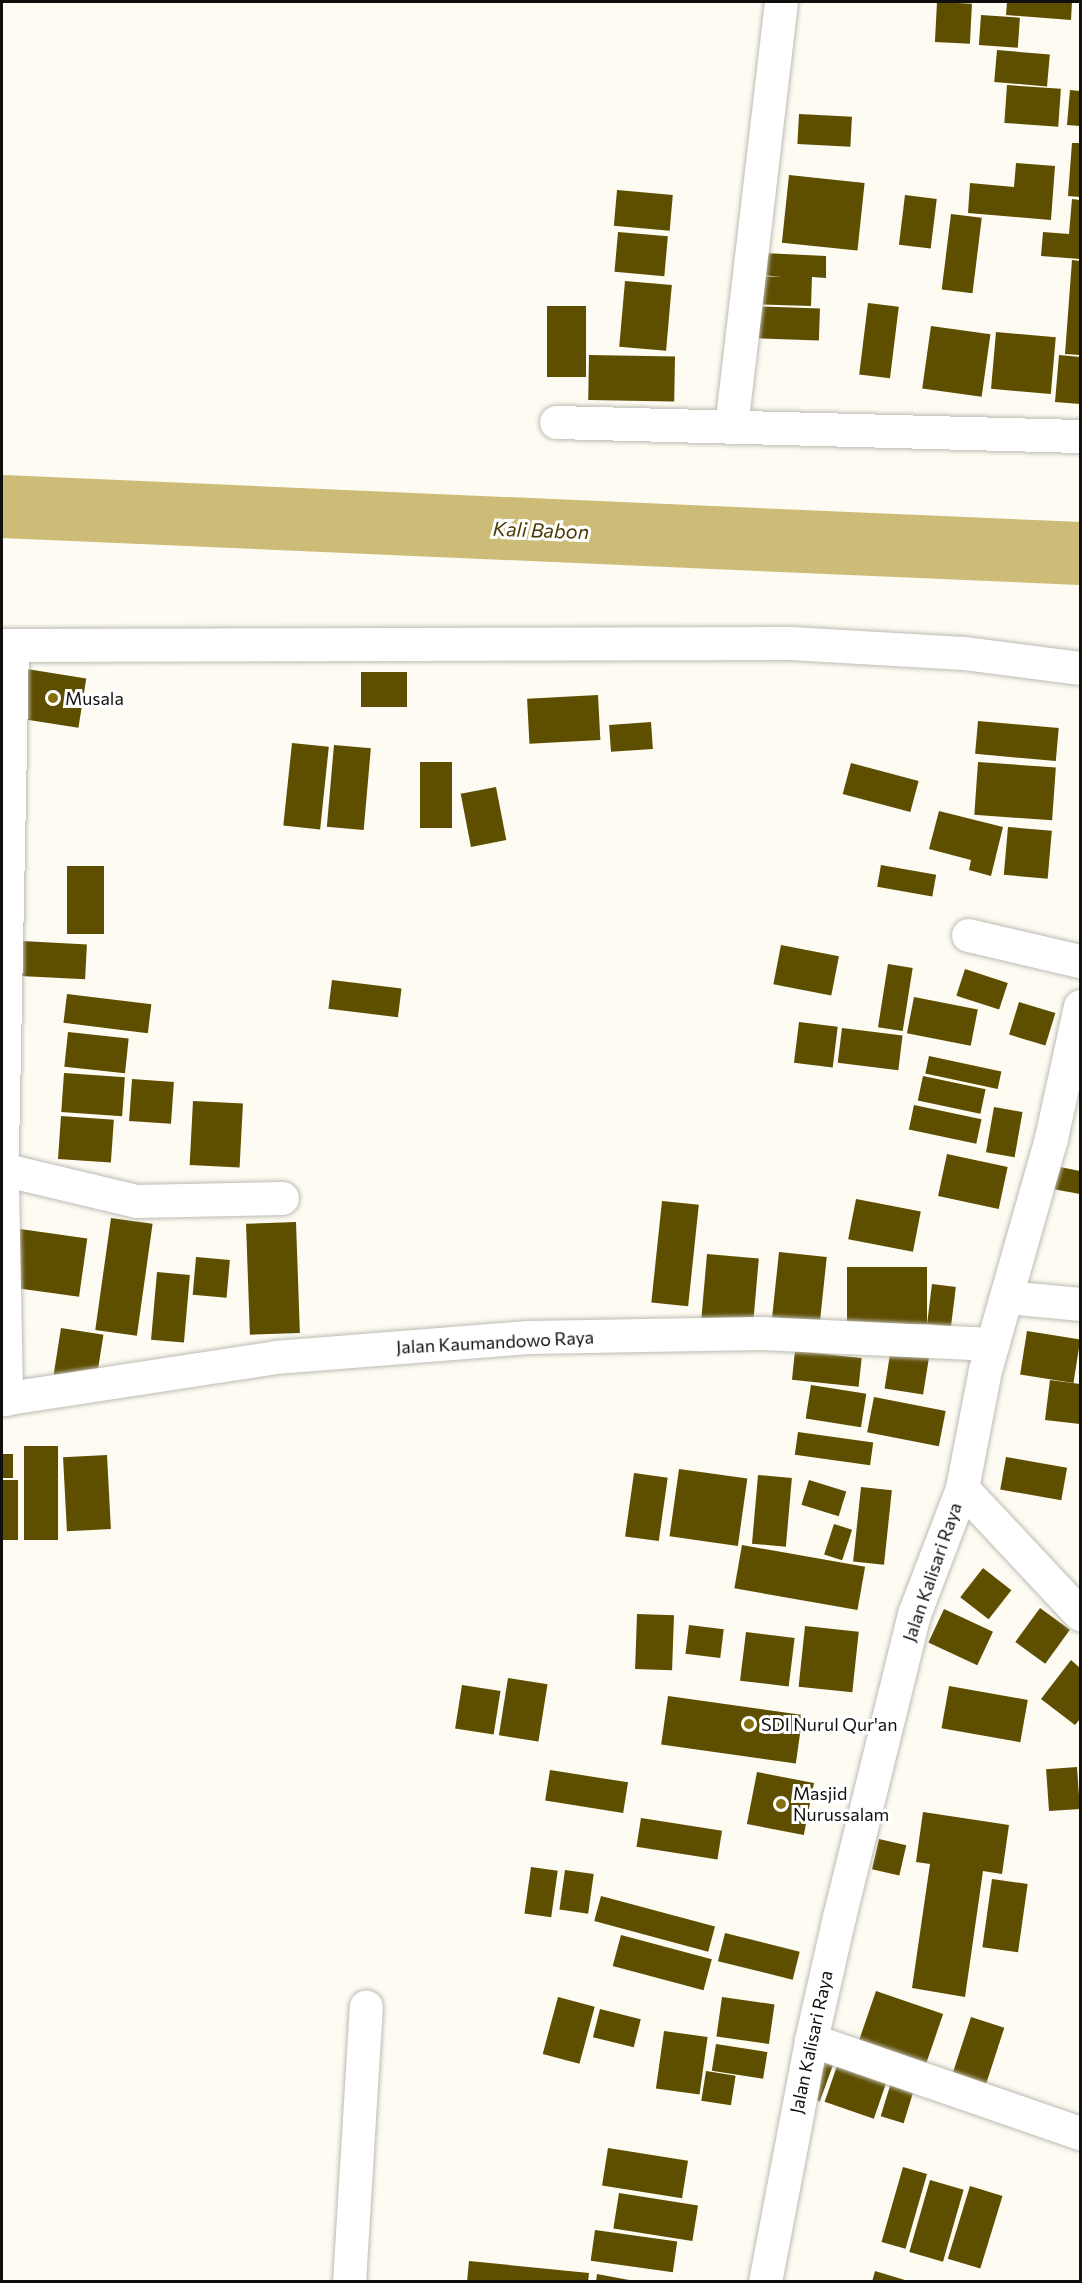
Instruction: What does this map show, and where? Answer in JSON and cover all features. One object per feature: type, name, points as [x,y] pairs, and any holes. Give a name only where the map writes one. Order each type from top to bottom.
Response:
[{"type":"street","points":[[731,427],[781,2]]},
{"type":"street","points":[[556,422],[1080,436]]},
{"type":"street","points":[[2,1151],[7,645],[790,643],[964,653],[1080,668]]},
{"type":"street","points":[[968,935],[1080,962]]},
{"type":"street","name":"Jalan Kalisari Raya","points":[[765,2282],[810,2040],[914,1614],[962,1488],[993,1344],[1051,1138],[1080,1006]]},
{"type":"street","points":[[2,1169],[136,1201],[282,1198]]},
{"type":"street","points":[[2,1185],[4,1399]]},
{"type":"street","points":[[1006,1297],[1080,1304]]},
{"type":"street","name":"Jalan Kaumandowo Raya","points":[[4,1399],[275,1357],[528,1336],[761,1333],[993,1344]]},
{"type":"street","points":[[962,1488],[1080,1614]]},
{"type":"street","points":[[349,2282],[366,2007]]},
{"type":"street","points":[[810,2040],[1080,2133]]},
{"type":"building","points":[[937,2],[972,4],[970,44],[935,42]]},
{"type":"building","points":[[1007,2],[1072,2],[1071,20],[1006,15]]},
{"type":"building","points":[[981,15],[1020,18],[1018,48],[979,45]]},
{"type":"building","points":[[997,50],[1050,55],[1047,86],[994,82]]},
{"type":"building","points":[[1007,85],[1061,89],[1058,127],[1004,123]]},
{"type":"building","points":[[1070,90],[1080,91],[1080,126],[1067,125]]},
{"type":"building","points":[[799,114],[852,117],[850,147],[797,144]]},
{"type":"building","points":[[1072,143],[1080,143],[1080,197],[1068,196]]},
{"type":"building","points":[[1016,163],[1055,166],[1051,220],[968,213],[970,183],[1014,187]]},
{"type":"building","points":[[789,175],[865,183],[857,251],[782,243]]},
{"type":"building","points":[[617,190],[673,195],[670,231],[614,226]]},
{"type":"building","points":[[905,195],[937,199],[931,249],[899,245]]},
{"type":"building","points":[[1072,199],[1080,200],[1080,259],[1041,256],[1043,232],[1069,234]]},
{"type":"building","points":[[951,214],[982,218],[973,293],[942,289]]},
{"type":"building","points":[[618,232],[668,236],[664,276],[615,272]]},
{"type":"building","points":[[763,253],[826,256],[826,278],[812,277],[811,306],[750,304],[752,276],[782,277],[762,275]]},
{"type":"building","points":[[1072,260],[1080,261],[1080,355],[1065,354]]},
{"type":"building","points":[[625,281],[672,285],[666,351],[619,347]]},
{"type":"building","points":[[868,303],[899,307],[890,378],[859,374]]},
{"type":"building","points":[[547,306],[586,306],[586,377],[547,377]]},
{"type":"building","points":[[750,306],[820,308],[819,340],[749,338]]},
{"type":"building","points":[[931,326],[990,334],[982,397],[922,388]]},
{"type":"building","points":[[996,332],[1056,337],[1051,394],[991,389]]},
{"type":"building","points":[[589,355],[675,357],[674,401],[588,400]]},
{"type":"building","points":[[1059,355],[1080,357],[1080,404],[1055,402]]},
{"type":"building","name":"Musala","points":[[27,669],[86,678],[78,728],[19,718]]},
{"type":"building","points":[[361,672],[407,672],[407,707],[361,707]]},
{"type":"building","points":[[598,695],[600,740],[529,744],[527,699]]},
{"type":"building","points":[[978,721],[1059,728],[1056,761],[975,754]]},
{"type":"building","points":[[651,722],[653,749],[611,752],[609,725]]},
{"type":"building","points":[[292,743],[329,747],[320,829],[283,826]]},
{"type":"building","points":[[334,745],[371,748],[364,830],[327,827]]},
{"type":"building","points":[[420,762],[452,762],[452,828],[420,828]]},
{"type":"building","points":[[978,762],[1056,767],[1052,820],[974,815]]},
{"type":"building","points":[[851,763],[919,781],[910,812],[843,794]]},
{"type":"building","points":[[496,787],[506,840],[471,847],[461,794]]},
{"type":"building","points":[[939,811],[1003,827],[991,876],[969,870],[971,860],[929,849]]},
{"type":"building","points":[[1008,827],[1052,831],[1048,879],[1004,875]]},
{"type":"building","points":[[881,865],[936,875],[932,896],[877,887]]},
{"type":"building","points":[[67,866],[104,866],[104,934],[67,934]]},
{"type":"building","points":[[22,941],[87,944],[85,979],[20,976]]},
{"type":"building","points":[[781,945],[839,956],[831,996],[773,984]]},
{"type":"building","points":[[888,964],[913,968],[903,1031],[878,1027]]},
{"type":"building","points":[[965,969],[1008,983],[999,1010],[956,996]]},
{"type":"building","points":[[332,980],[401,989],[398,1017],[328,1009]]},
{"type":"building","points":[[67,994],[151,1004],[148,1033],[63,1023]]},
{"type":"building","points":[[914,997],[978,1009],[971,1046],[907,1033]]},
{"type":"building","points":[[1019,1002],[1055,1013],[1045,1046],[1009,1035]]},
{"type":"building","points":[[799,1022],[838,1027],[833,1067],[794,1063]]},
{"type":"building","points":[[842,1028],[903,1035],[898,1070],[838,1063]]},
{"type":"building","points":[[68,1032],[129,1038],[125,1073],[64,1067]]},
{"type":"building","points":[[929,1056],[1001,1071],[998,1089],[925,1074]]},
{"type":"building","points":[[64,1073],[125,1077],[122,1116],[61,1112]]},
{"type":"building","points":[[923,1076],[986,1089],[980,1114],[918,1100]]},
{"type":"building","points":[[132,1079],[174,1082],[171,1124],[129,1121]]},
{"type":"building","points":[[193,1101],[243,1104],[240,1168],[190,1165]]},
{"type":"building","points":[[914,1105],[981,1119],[976,1144],[909,1129]]},
{"type":"building","points":[[994,1107],[1023,1112],[1015,1157],[986,1152]]},
{"type":"building","points":[[61,1116],[114,1120],[111,1163],[58,1159]]},
{"type":"building","points":[[947,1154],[1008,1167],[999,1209],[938,1196]]},
{"type":"building","points":[[1050,1165],[1080,1171],[1080,1194],[1047,1188]]},
{"type":"building","points":[[856,1199],[921,1212],[913,1252],[848,1239]]},
{"type":"building","points":[[662,1201],[699,1205],[688,1306],[651,1302]]},
{"type":"building","points":[[111,1218],[153,1224],[137,1336],[95,1330]]},
{"type":"building","points":[[296,1222],[300,1333],[250,1335],[246,1224]]},
{"type":"building","points":[[13,1228],[87,1238],[79,1297],[5,1286]]},
{"type":"building","points":[[779,1252],[827,1257],[819,1330],[771,1325]]},
{"type":"building","points":[[707,1254],[759,1259],[753,1324],[701,1320]]},
{"type":"building","points":[[196,1257],[230,1260],[227,1298],[193,1295]]},
{"type":"building","points":[[847,1267],[927,1267],[927,1324],[847,1324]]},
{"type":"building","points":[[157,1272],[190,1275],[184,1343],[151,1340]]},
{"type":"building","points":[[932,1284],[956,1287],[951,1327],[927,1324]]},
{"type":"building","points":[[61,1328],[103,1335],[96,1381],[54,1374]]},
{"type":"building","points":[[1027,1331],[1080,1339],[1073,1383],[1020,1374]]},
{"type":"building","points":[[891,1348],[930,1354],[923,1395],[885,1388]]},
{"type":"building","points":[[795,1351],[862,1358],[859,1387],[792,1380]]},
{"type":"building","points":[[1050,1380],[1080,1384],[1080,1424],[1045,1420]]},
{"type":"building","points":[[811,1385],[866,1394],[861,1427],[806,1419]]},
{"type":"building","points":[[874,1397],[946,1411],[939,1446],[867,1432]]},
{"type":"building","points":[[798,1432],[873,1443],[870,1465],[795,1455]]},
{"type":"building","points":[[24,1446],[58,1446],[58,1540],[24,1540]]},
{"type":"building","points":[[2,1454],[13,1454],[13,1478],[2,1478]]},
{"type":"building","points":[[107,1455],[111,1529],[67,1531],[63,1457]]},
{"type":"building","points":[[1006,1457],[1067,1468],[1061,1500],[1000,1489]]},
{"type":"building","points":[[679,1469],[747,1479],[738,1546],[670,1536]]},
{"type":"building","points":[[634,1473],[668,1478],[659,1541],[625,1536]]},
{"type":"building","points":[[758,1475],[792,1478],[786,1547],[752,1544]]},
{"type":"building","points":[[2,1480],[18,1480],[18,1540],[2,1540]]},
{"type":"building","points":[[809,1480],[846,1491],[839,1516],[801,1505]]},
{"type":"building","points":[[861,1487],[892,1490],[884,1565],[853,1562]]},
{"type":"building","points":[[834,1524],[852,1530],[842,1560],[824,1554]]},
{"type":"building","points":[[742,1545],[865,1567],[857,1610],[734,1588]]},
{"type":"building","points":[[983,1568],[1011,1590],[989,1619],[960,1597]]},
{"type":"building","points":[[1040,1608],[1070,1630],[1045,1664],[1015,1642]]},
{"type":"building","points":[[944,1609],[993,1632],[977,1665],[928,1643]]},
{"type":"building","points":[[637,1614],[674,1615],[672,1670],[635,1669]]},
{"type":"building","points":[[689,1625],[724,1629],[720,1658],[685,1654]]},
{"type":"building","points":[[805,1626],[859,1632],[852,1692],[799,1687]]},
{"type":"building","points":[[746,1632],[795,1638],[789,1687],[740,1681]]},
{"type":"building","points":[[1071,1660],[1080,1668],[1080,1719],[1075,1725],[1041,1699]]},
{"type":"building","points":[[508,1678],[548,1684],[538,1742],[499,1735]]},
{"type":"building","points":[[462,1685],[501,1691],[494,1735],[455,1728]]},
{"type":"building","points":[[949,1686],[1028,1700],[1020,1742],[942,1728]]},
{"type":"building","points":[[668,1696],[803,1715],[796,1763],[661,1745]]},
{"type":"building","points":[[1077,1767],[1080,1809],[1049,1811],[1046,1769]]},
{"type":"building","points":[[550,1770],[628,1782],[623,1813],[545,1801]]},
{"type":"building","name":"Masjid Nurussalam","points":[[757,1772],[814,1783],[804,1835],[747,1824]]},
{"type":"building","points":[[923,1812],[1009,1825],[1002,1874],[983,1871],[965,1997],[912,1988],[930,1864],[916,1862]]},
{"type":"building","points":[[641,1818],[722,1831],[717,1859],[636,1847]]},
{"type":"building","points":[[879,1839],[906,1845],[899,1876],[872,1869]]},
{"type":"building","points":[[531,1867],[558,1871],[551,1917],[524,1914]]},
{"type":"building","points":[[565,1870],[594,1874],[588,1914],[559,1910]]},
{"type":"building","points":[[992,1879],[1028,1884],[1018,1952],[982,1947]]},
{"type":"building","points":[[601,1896],[715,1927],[708,1952],[594,1921]]},
{"type":"building","points":[[725,1933],[800,1952],[793,1980],[718,1961]]},
{"type":"building","points":[[621,1935],[712,1959],[704,1990],[613,1966]]},
{"type":"building","points":[[876,1991],[943,2014],[926,2065],[858,2042]]},
{"type":"building","points":[[558,1997],[595,2007],[579,2064],[543,2054]]},
{"type":"building","points":[[722,1997],[774,2004],[769,2044],[716,2037]]},
{"type":"building","points":[[600,2009],[641,2019],[634,2047],[593,2037]]},
{"type":"building","points":[[971,2017],[1004,2028],[986,2085],[952,2074]]},
{"type":"building","points":[[664,2031],[708,2037],[699,2095],[656,2088]]},
{"type":"building","points":[[716,2044],[767,2052],[763,2079],[712,2071]]},
{"type":"building","points":[[821,2054],[835,2059],[820,2101],[806,2096]]},
{"type":"building","points":[[838,2063],[887,2080],[874,2119],[825,2102]]},
{"type":"building","points":[[706,2071],[736,2076],[731,2105],[701,2101]]},
{"type":"building","points":[[893,2076],[916,2083],[904,2123],[881,2116]]},
{"type":"building","points":[[608,2148],[688,2161],[682,2198],[602,2186]]},
{"type":"building","points":[[903,2167],[927,2174],[906,2249],[882,2242]]},
{"type":"building","points":[[930,2180],[964,2190],[943,2262],[909,2252]]},
{"type":"building","points":[[970,2186],[1003,2196],[980,2269],[948,2259]]},
{"type":"building","points":[[619,2193],[698,2206],[692,2241],[613,2229]]},
{"type":"building","points":[[595,2230],[677,2242],[673,2272],[591,2261]]},
{"type":"building","points":[[469,2261],[589,2273],[588,2282],[467,2282]]},
{"type":"building","points":[[875,2271],[908,2281],[908,2282],[872,2282]]},
{"type":"building","points":[[597,2274],[629,2280],[629,2282],[596,2282]]},
{"type":"waterway","name":"Kali Babon","points":[[2,506],[1080,553]]},
{"type":"place","name":"Musala","points":[[53,698]]},
{"type":"place","name":"SDI Nurul Qur'an","points":[[749,1724]]},
{"type":"place","name":"Masjid Nurussalam","points":[[781,1804]]}]
